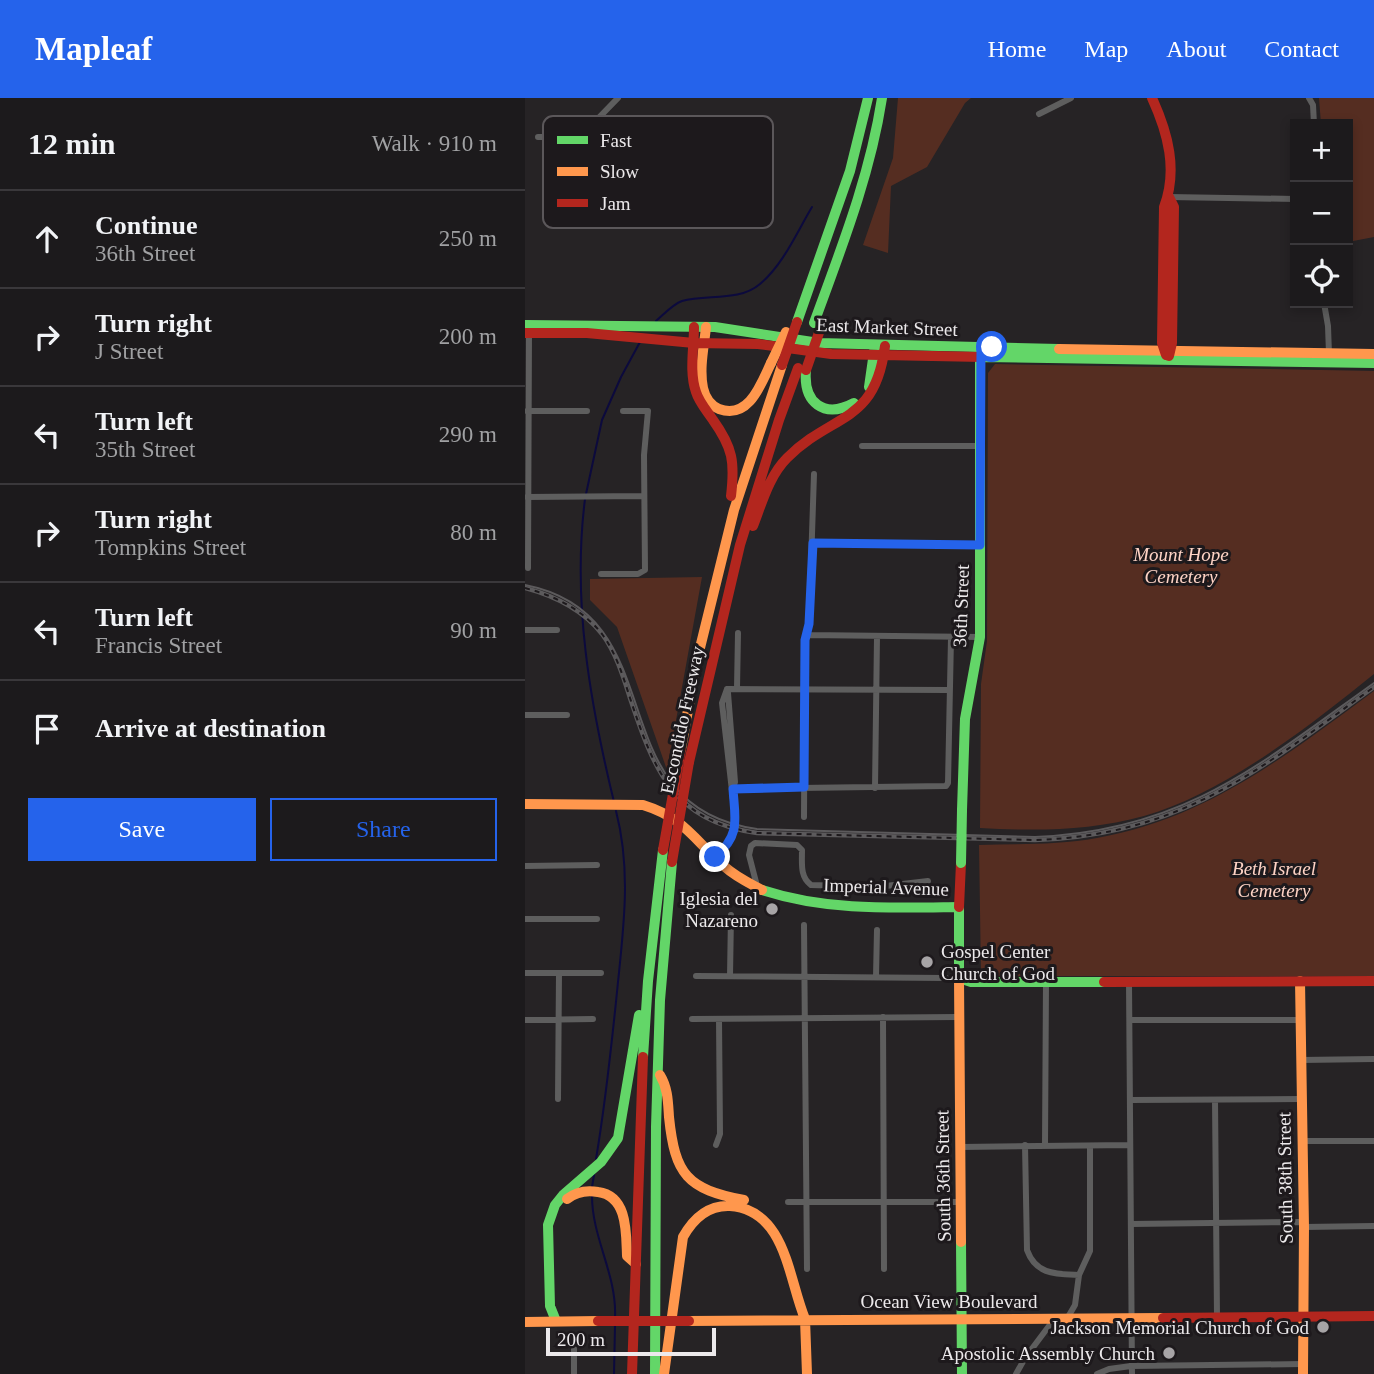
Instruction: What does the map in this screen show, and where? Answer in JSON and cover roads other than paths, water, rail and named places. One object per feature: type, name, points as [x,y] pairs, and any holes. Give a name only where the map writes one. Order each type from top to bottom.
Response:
[{"type":"main road","points":[[695,327],[700,343],[702,387],[710,403],[722,410],[741,410],[751,402],[776,364],[793,322],[808,267],[818,258],[850,171],[865,98]]},
{"type":"main road","name":"Escondido Freeway","points":[[655,1374],[661,990],[672,862],[689,762],[734,568],[771,446],[818,324],[866,175],[879,124],[882,98]]},
{"type":"main road","points":[[1152,98],[1164,122],[1170,150],[1170,197],[1174,207],[1173,343],[1168,354]]},
{"type":"main road","points":[[706,327],[700,343],[694,383],[697,395],[729,441],[733,452],[735,466],[731,497],[734,510]]},
{"type":"main road","name":"East Market Street","points":[[527,329],[706,327],[880,350],[1329,358],[1374,363]]},
{"type":"main road","name":"East Market Street","points":[[527,329],[650,340],[758,344],[831,354],[880,350]]},
{"type":"main road","points":[[802,369],[804,388],[813,402],[821,408],[841,410],[857,402],[870,386],[880,350]]},
{"type":"main road","points":[[734,568],[784,460],[799,447],[867,403],[878,384],[880,350]]},
{"type":"main road","name":"36th Street","points":[[959,907],[965,719],[980,637],[980,353]]},
{"type":"main road","name":"East Market Street","points":[[1329,358],[1374,354]]},
{"type":"main road","name":"Escondido Freeway","points":[[632,1374],[648,981],[663,850],[697,660],[734,510],[776,364]]},
{"type":"main road","name":"Imperial Avenue","points":[[525,804],[643,805],[667,812],[692,831],[715,857],[740,879],[757,888],[783,896],[835,905],[959,907],[959,978]]},
{"type":"main road","points":[[959,978],[979,982],[1374,981]]},
{"type":"main road","name":"South 36th Street","points":[[959,978],[962,1374]]},
{"type":"main road","points":[[556,1321],[554,1224],[561,1204],[581,1186],[618,1138],[641,1003],[648,981]]},
{"type":"main road","name":"South 38th Street","points":[[1300,981],[1303,1369]]},
{"type":"main road","points":[[658,1071],[666,1085],[676,1157],[685,1176],[698,1187],[746,1201],[769,1214],[780,1228],[795,1260],[806,1307],[807,1374]]},
{"type":"main road","points":[[581,1186],[617,1200],[625,1217],[627,1256],[636,1264]]},
{"type":"main road","points":[[664,1374],[683,1237],[690,1224],[701,1214],[714,1208],[740,1206],[764,1218],[781,1245],[798,1306],[805,1319]]},
{"type":"main road","name":"Ocean View Boulevard","points":[[525,1322],[1374,1316]]},
{"type":"street","points":[[600,116],[618,98]]},
{"type":"street","points":[[1039,114],[1071,98]]},
{"type":"street","points":[[1309,98],[1313,105],[1314,119]]},
{"type":"street","points":[[538,137],[543,137]]},
{"type":"street","points":[[1170,197],[1290,199]]},
{"type":"street","points":[[1325,308],[1329,358]]},
{"type":"street","points":[[527,329],[528,568]]},
{"type":"street","points":[[527,411],[587,411]]},
{"type":"street","points":[[601,574],[638,573],[645,570],[644,496],[648,411],[623,411]]},
{"type":"street","points":[[862,446],[979,446]]},
{"type":"street","points":[[804,817],[804,688],[813,543],[814,474]]},
{"type":"street","points":[[527,497],[644,496]]},
{"type":"street","points":[[813,543],[980,545]]},
{"type":"street","points":[[525,630],[557,630]]},
{"type":"street","points":[[737,688],[738,633]]},
{"type":"street","points":[[807,635],[980,637]]},
{"type":"street","points":[[733,789],[875,788],[877,637]]},
{"type":"street","name":"36th Street","points":[[875,788],[946,786],[948,783],[951,638]]},
{"type":"street","points":[[715,857],[732,838],[736,829],[722,703],[727,689],[950,690]]},
{"type":"street","points":[[525,715],[567,715]]},
{"type":"street","points":[[757,888],[749,855],[751,846],[755,843],[797,845],[802,850],[805,881],[811,885],[877,887],[927,881]]},
{"type":"street","points":[[525,866],[597,865]]},
{"type":"street","points":[[730,976],[731,915]]},
{"type":"street","points":[[525,919],[597,919]]},
{"type":"street","points":[[804,925],[807,1269]]},
{"type":"street","points":[[876,976],[877,930]]},
{"type":"street","points":[[525,973],[601,973]]},
{"type":"street","points":[[558,1099],[559,973]]},
{"type":"street","points":[[696,976],[946,978]]},
{"type":"street","points":[[1045,1145],[1046,982]]},
{"type":"street","points":[[1129,982],[1131,1370]]},
{"type":"street","points":[[883,1017],[884,1269]]},
{"type":"street","points":[[692,1019],[958,1017]]},
{"type":"street","points":[[525,1020],[593,1019]]},
{"type":"street","points":[[716,1145],[720,1134],[719,1019]]},
{"type":"street","points":[[1130,1020],[1301,1020]]},
{"type":"street","points":[[1301,1060],[1374,1059]]},
{"type":"street","points":[[1130,1100],[1301,1099]]},
{"type":"street","points":[[1215,1100],[1217,1316]]},
{"type":"street","points":[[1303,1141],[1374,1141]]},
{"type":"street","points":[[1025,1145],[1027,1250],[1030,1260],[1045,1272],[1079,1275]]},
{"type":"street","points":[[961,1147],[1131,1145]]},
{"type":"street","points":[[1068,1317],[1075,1305],[1079,1275],[1090,1251],[1090,1146]]},
{"type":"street","points":[[788,1202],[961,1202]]},
{"type":"street","points":[[1131,1224],[1374,1226]]},
{"type":"street","points":[[1016,1374],[1055,1318]]},
{"type":"street","points":[[574,1349],[574,1374]]},
{"type":"street","points":[[1097,1374],[1109,1369],[1303,1369]]},
{"type":"waterway","points":[[656,321],[682,301],[752,290],[783,258],[812,207]]},
{"type":"waterway","points":[[586,494],[602,420],[640,342]]},
{"type":"waterway","points":[[585,499],[582,614],[591,690],[614,802]]},
{"type":"waterway","points":[[596,1159],[609,1071],[624,918],[625,875],[616,811]]},
{"type":"waterway","points":[[592,1187],[594,1175]]},
{"type":"waterway","points":[[592,1196],[596,1227],[615,1301],[615,1317]]},
{"type":"waterway","points":[[614,1374],[615,1326]]},
{"type":"tram line","points":[[525,585],[572,603],[603,633],[623,669],[653,750],[674,785],[707,813],[757,829],[1035,837],[1088,832],[1135,822],[1177,807],[1255,766],[1374,683]]},
{"type":"railway","points":[[525,588],[567,605],[586,617],[602,634],[619,665],[648,748],[671,788],[686,804],[705,817],[728,827],[757,833],[1035,840],[1087,835],[1134,826],[1177,811],[1256,770],[1374,687]]},
{"type":"place","name":"Iglesia del Nazareno","points":[[772,909]]},
{"type":"place","name":"Gospel Center Church of God","points":[[927,962]]},
{"type":"place","name":"Jackson Memorial Church of God","points":[[1323,1327]]},
{"type":"place","name":"Apostolic Assembly Church","points":[[1169,1353]]},
{"type":"park label","name":"Mount Hope Cemetery","points":[[1181,565]]},
{"type":"park label","name":"Beth Israel Cemetery","points":[[1274,879]]}]
